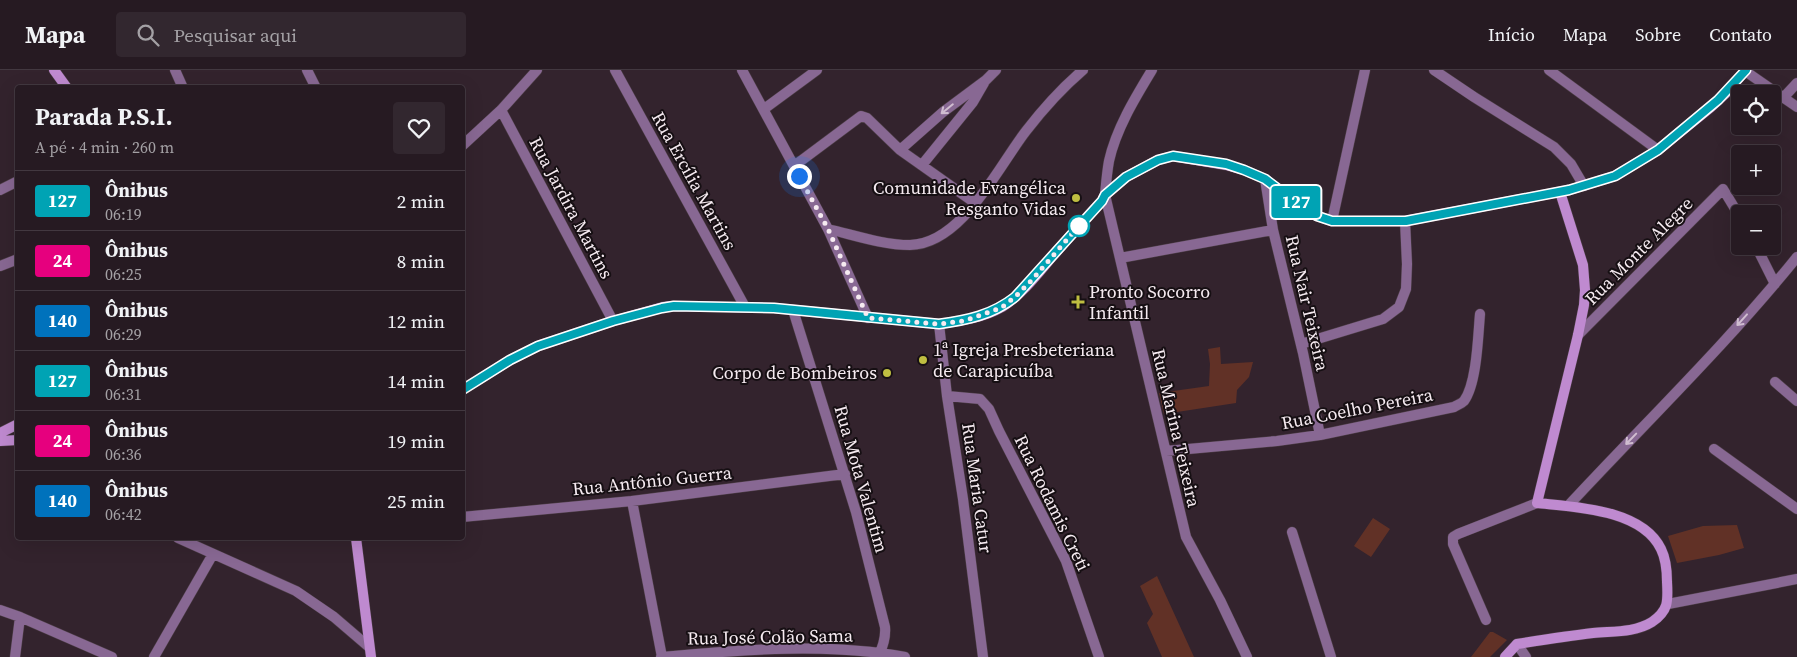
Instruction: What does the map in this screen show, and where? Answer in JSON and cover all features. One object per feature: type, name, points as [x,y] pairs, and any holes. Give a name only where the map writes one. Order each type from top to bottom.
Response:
[{"type":"street","points":[[54,70],[65,85]]},
{"type":"street","points":[[175,70],[182,85]]},
{"type":"street","points":[[307,70],[314,85]]},
{"type":"street","points":[[465,143],[501,110],[537,70]]},
{"type":"street","name":"Rua Ercília Martins","points":[[616,70],[745,307]]},
{"type":"street","points":[[742,70],[828,229],[868,318]]},
{"type":"street","points":[[764,109],[817,70]]},
{"type":"street","points":[[900,150],[943,112],[986,80],[996,70]]},
{"type":"street","points":[[828,229],[895,244],[911,245],[927,242],[941,236],[954,226],[975,203],[1038,115],[1083,70]]},
{"type":"street","points":[[465,388],[524,351],[613,321],[674,306],[793,310],[939,324],[964,321],[1001,308],[1015,297],[1102,201],[1105,195],[1110,159],[1118,135],[1152,70]]},
{"type":"street","points":[[1332,221],[1365,70]]},
{"type":"street","points":[[1434,70],[1474,98],[1554,147],[1571,164],[1584,186]]},
{"type":"street","points":[[1550,70],[1658,150]]},
{"type":"street","points":[[1105,195],[1126,177],[1143,167],[1173,156],[1226,164],[1265,179],[1302,207],[1317,216],[1332,221],[1406,221],[1560,192],[1615,176],[1658,150],[1710,107],[1746,71],[1797,107]]},
{"type":"street","points":[[922,165],[973,102],[986,80]]},
{"type":"street","points":[[1784,97],[1797,83]]},
{"type":"street","name":"Rua Jardira Martins","points":[[501,110],[613,321]]},
{"type":"street","points":[[794,166],[861,116],[867,118],[900,150],[975,203]]},
{"type":"street","name":"Rua Nair Teixeira","points":[[1265,179],[1273,230],[1301,344],[1320,435]]},
{"type":"street","points":[[0,190],[15,182]]},
{"type":"street","name":"Rua Monte Alegre","points":[[1578,336],[1723,189],[1733,205]]},
{"type":"street","points":[[1537,502],[1584,305],[1585,278],[1583,265],[1560,192]]},
{"type":"street","name":"Rua Marina Teixeira","points":[[1105,195],[1186,537],[1220,600],[1246,657]]},
{"type":"street","points":[[1301,344],[1383,319],[1399,307],[1406,289],[1406,221]]},
{"type":"street","points":[[1120,258],[1273,230]]},
{"type":"street","points":[[1760,255],[1775,284]]},
{"type":"street","points":[[1568,506],[1695,372],[1797,257]]},
{"type":"street","points":[[0,266],[15,260]]},
{"type":"street","name":"Rua Mota Valentim","points":[[793,310],[845,474],[885,627],[885,636],[879,655]]},
{"type":"street","name":"Rua Coelho Pereira","points":[[1166,452],[1320,435],[1454,407],[1460,404],[1467,395],[1474,373],[1480,314]]},
{"type":"street","name":"Rua Maria Catur","points":[[939,324],[947,396],[963,499],[983,657]]},
{"type":"street","points":[[1775,382],[1797,401]]},
{"type":"street","name":"Rua Rodamis Creti","points":[[947,396],[980,399],[990,409],[998,431],[1066,561],[1099,657]]},
{"type":"street","points":[[0,433],[15,426]]},
{"type":"street","points":[[0,441],[15,440]]},
{"type":"street","points":[[1714,449],[1797,509]]},
{"type":"street","name":"Rua Antônio Guerra","points":[[465,517],[632,500],[845,474]]},
{"type":"street","points":[[632,500],[661,657]]},
{"type":"street","points":[[1486,620],[1453,544],[1453,538],[1458,534],[1537,502],[1568,506],[1625,518],[1642,527],[1653,536],[1661,549],[1667,567],[1668,604],[1653,621],[1632,630],[1517,644],[1505,657]]},
{"type":"street","points":[[1292,532],[1331,657]]},
{"type":"street","points":[[182,540],[296,591],[334,617],[370,652]]},
{"type":"street","points":[[356,540],[370,652]]},
{"type":"street","points":[[154,657],[212,554]]},
{"type":"street","points":[[1668,604],[1797,579]]},
{"type":"street","points":[[0,610],[20,616],[112,657]]},
{"type":"street","points":[[15,657],[20,616]]},
{"type":"street","points":[[1517,644],[1526,657]]},
{"type":"street","name":"Rua José Colão Sama","points":[[661,657],[722,652],[822,649],[905,657]]},
{"type":"shaded area","points":[[1220,347],[1221,364],[1253,362],[1249,377],[1237,390],[1236,403],[1164,414],[1159,393],[1209,386],[1210,364],[1208,349]]},
{"type":"shaded area","points":[[1373,518],[1390,529],[1371,557],[1354,546]]},
{"type":"shaded area","points":[[1737,525],[1744,548],[1677,563],[1668,536],[1703,526]]},
{"type":"shaded area","points":[[1157,576],[1194,657],[1162,657],[1147,623],[1153,614],[1140,586]]},
{"type":"shaded area","points":[[1490,632],[1507,640],[1490,657],[1471,657]]},
{"type":"bus line","name":"127","points":[[465,388],[524,351],[613,321],[674,306],[774,308],[939,324],[964,321],[986,314],[1001,308],[1015,297],[1102,201],[1105,195],[1126,177],[1158,160],[1173,156],[1226,164],[1244,170],[1265,179],[1317,216],[1332,221],[1406,221],[1569,190],[1615,176],[1658,150],[1726,93],[1746,70]]},
{"type":"place","name":"Comunidade Evangélica Resganto Vidas","points":[[1076,198]]},
{"type":"place","name":"Pronto Socorro Infantil","points":[[1078,302]]},
{"type":"place","name":"1ª Igreja Presbeteriana de Carapicuíba","points":[[923,360]]},
{"type":"place","name":"Corpo de Bombeiros","points":[[887,373]]},
{"type":"route","points":[[799,176],[828,229],[868,318],[939,324],[964,321],[1001,308],[1031,281],[1084,220],[1079,226]]}]
